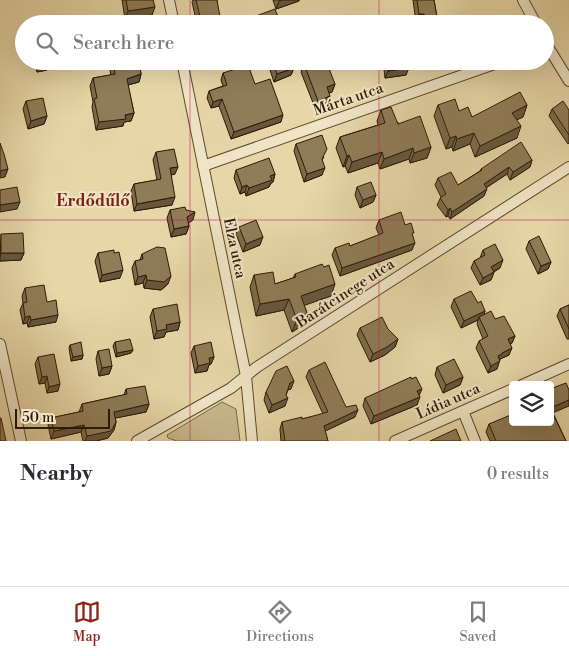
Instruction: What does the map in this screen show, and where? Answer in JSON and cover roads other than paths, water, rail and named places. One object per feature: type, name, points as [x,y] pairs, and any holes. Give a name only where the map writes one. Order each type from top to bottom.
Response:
[{"type":"street","points":[[169,0],[172,15]]},
{"type":"street","points":[[523,0],[531,15]]},
{"type":"street","points":[[554,58],[569,81]]},
{"type":"street","name":"Elza utca","points":[[184,70],[246,376],[252,441]]},
{"type":"street","name":"Márta utca","points":[[203,166],[477,70]]},
{"type":"street","name":"Barátcinege utca","points":[[137,441],[153,437],[231,388],[257,367],[569,167]]},
{"type":"street","points":[[0,344],[21,441]]},
{"type":"street","points":[[531,381],[569,364]]},
{"type":"street","name":"Lídia utca","points":[[395,441],[509,391]]},
{"type":"street","points":[[463,411],[475,441]]},
{"type":"district","name":"Erdődűlő","points":[[93,200]]}]
